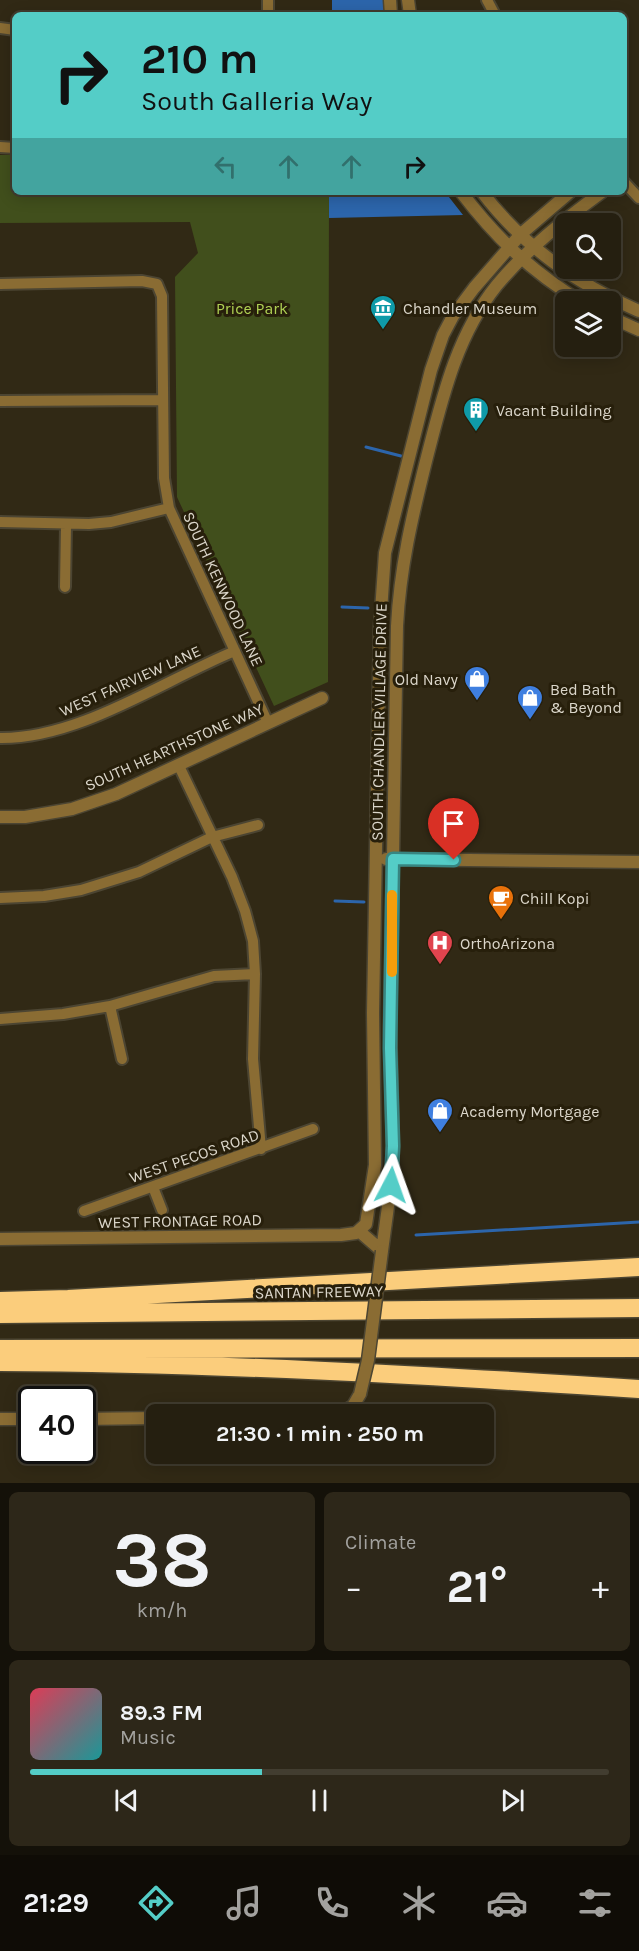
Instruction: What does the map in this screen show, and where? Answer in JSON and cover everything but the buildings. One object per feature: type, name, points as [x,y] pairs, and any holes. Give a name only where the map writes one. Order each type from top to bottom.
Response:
[{"type":"highway","points":[[0,1301],[79,1299],[639,1268]]},
{"type":"highway","name":"SANTAN FREEWAY","points":[[0,1314],[639,1308]]},
{"type":"highway","points":[[0,1349],[639,1347]]},
{"type":"highway","points":[[0,1362],[280,1368],[639,1389]]},
{"type":"street","points":[[627,185],[639,198]]},
{"type":"street","points":[[463,195],[515,254],[566,291]]},
{"type":"street","points":[[484,195],[527,240],[582,283],[639,311]]},
{"type":"street","name":"SOUTH CHANDLER VILLAGE DRIVE","points":[[359,1232],[367,1221],[375,1165],[373,1013],[380,626],[385,553],[420,410],[441,340],[453,316],[515,254],[567,195]]},
{"type":"street","name":"SOUTH CHANDLER VILLAGE DRIVE","points":[[354,1404],[360,1394],[368,1360],[391,1185],[393,1146],[390,1048],[399,590],[411,519],[443,394],[455,359],[481,309],[515,254],[527,240],[549,232],[598,195]]},
{"type":"street","name":"SOUTH KENWOOD LANE","points":[[0,284],[142,281],[157,284],[162,296],[164,478],[169,508],[268,723]]},
{"type":"street","points":[[621,322],[639,330]]},
{"type":"street","points":[[0,401],[164,400]]},
{"type":"street","points":[[0,522],[66,525],[111,522],[169,508]]},
{"type":"street","points":[[65,587],[66,525]]},
{"type":"street","name":"WEST FAIRVIEW LANE","points":[[0,738],[43,734],[73,725],[235,651]]},
{"type":"street","name":"SOUTH HEARTHSTONE WAY","points":[[0,817],[25,817],[72,810],[116,794],[322,698]]},
{"type":"street","points":[[179,766],[232,877],[253,940],[254,1059],[261,1149]]},
{"type":"street","points":[[0,898],[44,896],[81,890],[139,872],[212,837],[258,825]]},
{"type":"street","points":[[376,859],[639,862]]},
{"type":"street","points":[[0,1019],[63,1014],[110,1006],[214,976],[255,974]]},
{"type":"street","points":[[110,1006],[122,1059]]},
{"type":"street","name":"WEST PECOS ROAD","points":[[84,1211],[313,1129]]},
{"type":"street","points":[[153,1187],[162,1210]]},
{"type":"street","points":[[359,1232],[382,1251]]},
{"type":"street","name":"WEST FRONTAGE ROAD","points":[[0,1239],[335,1236],[359,1232]]},
{"type":"street","points":[[96,1419],[146,1418]]},
{"type":"street","points":[[0,1419],[18,1419]]},
{"type":"green space","name":"Price Park","points":[[0,155],[12,155],[12,195],[329,195],[328,682],[274,706],[177,497],[175,277],[198,253],[190,222],[0,223]]},
{"type":"water","points":[[332,0],[383,0],[385,12],[332,12]]},
{"type":"water","points":[[329,195],[447,195],[463,215],[329,218]]},
{"type":"waterway","points":[[366,447],[401,456]]},
{"type":"waterway","points":[[342,607],[368,608]]},
{"type":"waterway","points":[[335,901],[364,902]]},
{"type":"waterway","points":[[416,1235],[639,1222]]},
{"type":"slow traffic","points":[[392,895],[392,972]]},
{"type":"place","name":"Chandler Museum","points":[[383,331]]},
{"type":"place","name":"Vacant Building","points":[[476,433]]},
{"type":"place","name":"Old Navy","points":[[477,702]]},
{"type":"place","name":"Bed Bath & Beyond","points":[[530,721]]},
{"type":"place","name":"Chill Kopi","points":[[501,921]]},
{"type":"place","name":"OrthoArizona","points":[[440,966]]},
{"type":"place","name":"Academy Mortgage","points":[[440,1134]]},
{"type":"route","points":[[391,1185],[393,1146],[390,1048],[393,859],[454,860]]}]
